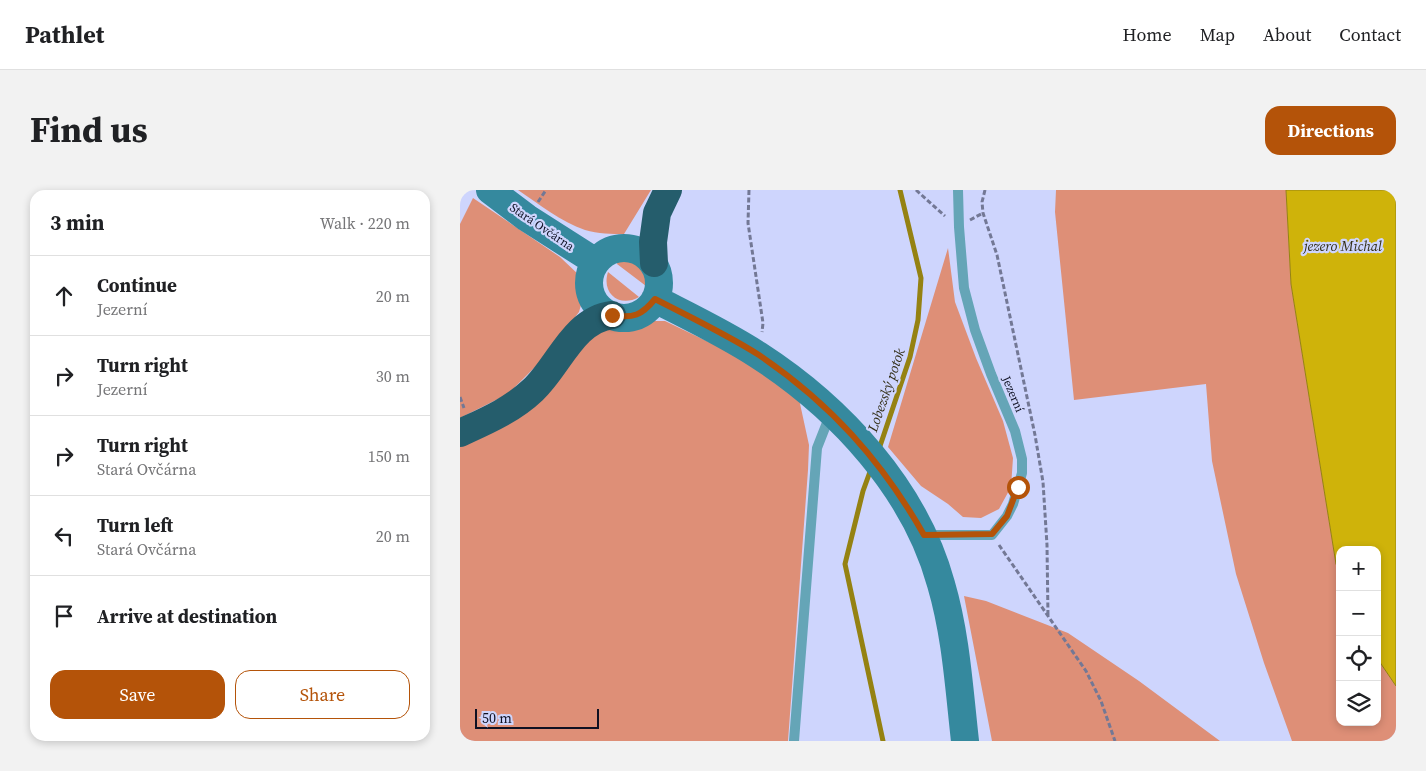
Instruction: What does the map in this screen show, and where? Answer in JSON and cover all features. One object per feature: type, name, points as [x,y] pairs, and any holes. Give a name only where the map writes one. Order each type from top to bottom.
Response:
[{"type":"highway","points":[[654,263],[653,242],[657,213],[668,190]]},
{"type":"highway","points":[[460,433],[498,416],[518,403],[534,389],[581,329],[596,319],[612,315]]},
{"type":"main road","name":"Stará Ovčárna","points":[[490,190],[527,218],[596,262]]},
{"type":"main road","points":[[615,249],[638,250],[648,256],[654,263],[659,281],[655,299],[648,309],[637,315],[625,318],[612,315],[601,309],[594,301],[590,292],[589,281],[591,271],[604,254],[615,249]]},
{"type":"main road","points":[[655,299],[758,355],[794,381],[831,412],[862,444],[892,482],[924,535],[941,582],[950,616],[965,741]]},
{"type":"lane","name":"Jezerní","points":[[958,190],[958,227],[964,288],[975,330],[990,374],[1015,432],[1022,459],[1022,473],[1013,504],[1007,516],[992,534]]},
{"type":"lane","points":[[794,741],[817,448],[831,412]]},
{"type":"lane","points":[[924,535],[992,534]]},
{"type":"path","points":[[749,190],[748,223],[763,322],[758,355]]},
{"type":"path","points":[[916,190],[958,227]]},
{"type":"path","points":[[985,190],[982,202],[983,213],[997,255],[1043,482],[1047,545],[1048,617]]},
{"type":"path","points":[[992,534],[1086,671],[1101,701],[1115,741]]},
{"type":"shaded area","points":[[518,190],[651,190],[624,234],[610,234],[576,227]]},
{"type":"shaded area","points":[[1056,190],[1286,190],[1291,284],[1336,563],[1336,726],[1381,726],[1381,664],[1396,686],[1396,741],[1292,741],[1264,663],[1236,574],[1212,461],[1206,384],[1074,400],[1055,212]]},
{"type":"shaded area","points":[[473,198],[560,257],[580,276],[583,298],[579,312],[541,361],[508,394],[460,418],[460,224]]},
{"type":"shaded area","points":[[948,248],[955,302],[1003,421],[1013,458],[1011,487],[999,509],[981,518],[963,517],[948,504],[921,486],[888,447]]},
{"type":"shaded area","points":[[618,260],[633,261],[642,266],[647,280],[646,286],[617,264]]},
{"type":"shaded area","points":[[608,272],[639,297],[625,301],[614,297],[607,287]]},
{"type":"shaded area","points":[[665,321],[746,360],[799,399],[809,445],[788,741],[460,741],[460,444],[597,329]]},
{"type":"shaded area","points":[[964,596],[986,601],[1068,633],[1139,681],[1220,741],[992,741]]},
{"type":"water","name":"jezero Michal","points":[[1286,190],[1396,190],[1396,686],[1381,664],[1381,546],[1336,546],[1336,564],[1291,284]]},
{"type":"waterway","name":"Lobezský potok","points":[[879,449],[910,357],[918,320],[921,278],[900,190]]},
{"type":"waterway","name":"Lobezský potok","points":[[871,469],[863,491],[845,564],[883,741]]},
{"type":"route","points":[[612,315],[625,318],[637,315],[648,309],[655,299],[758,355],[794,381],[831,412],[854,435],[892,482],[924,535],[992,534],[1007,516],[1018,487]]}]
